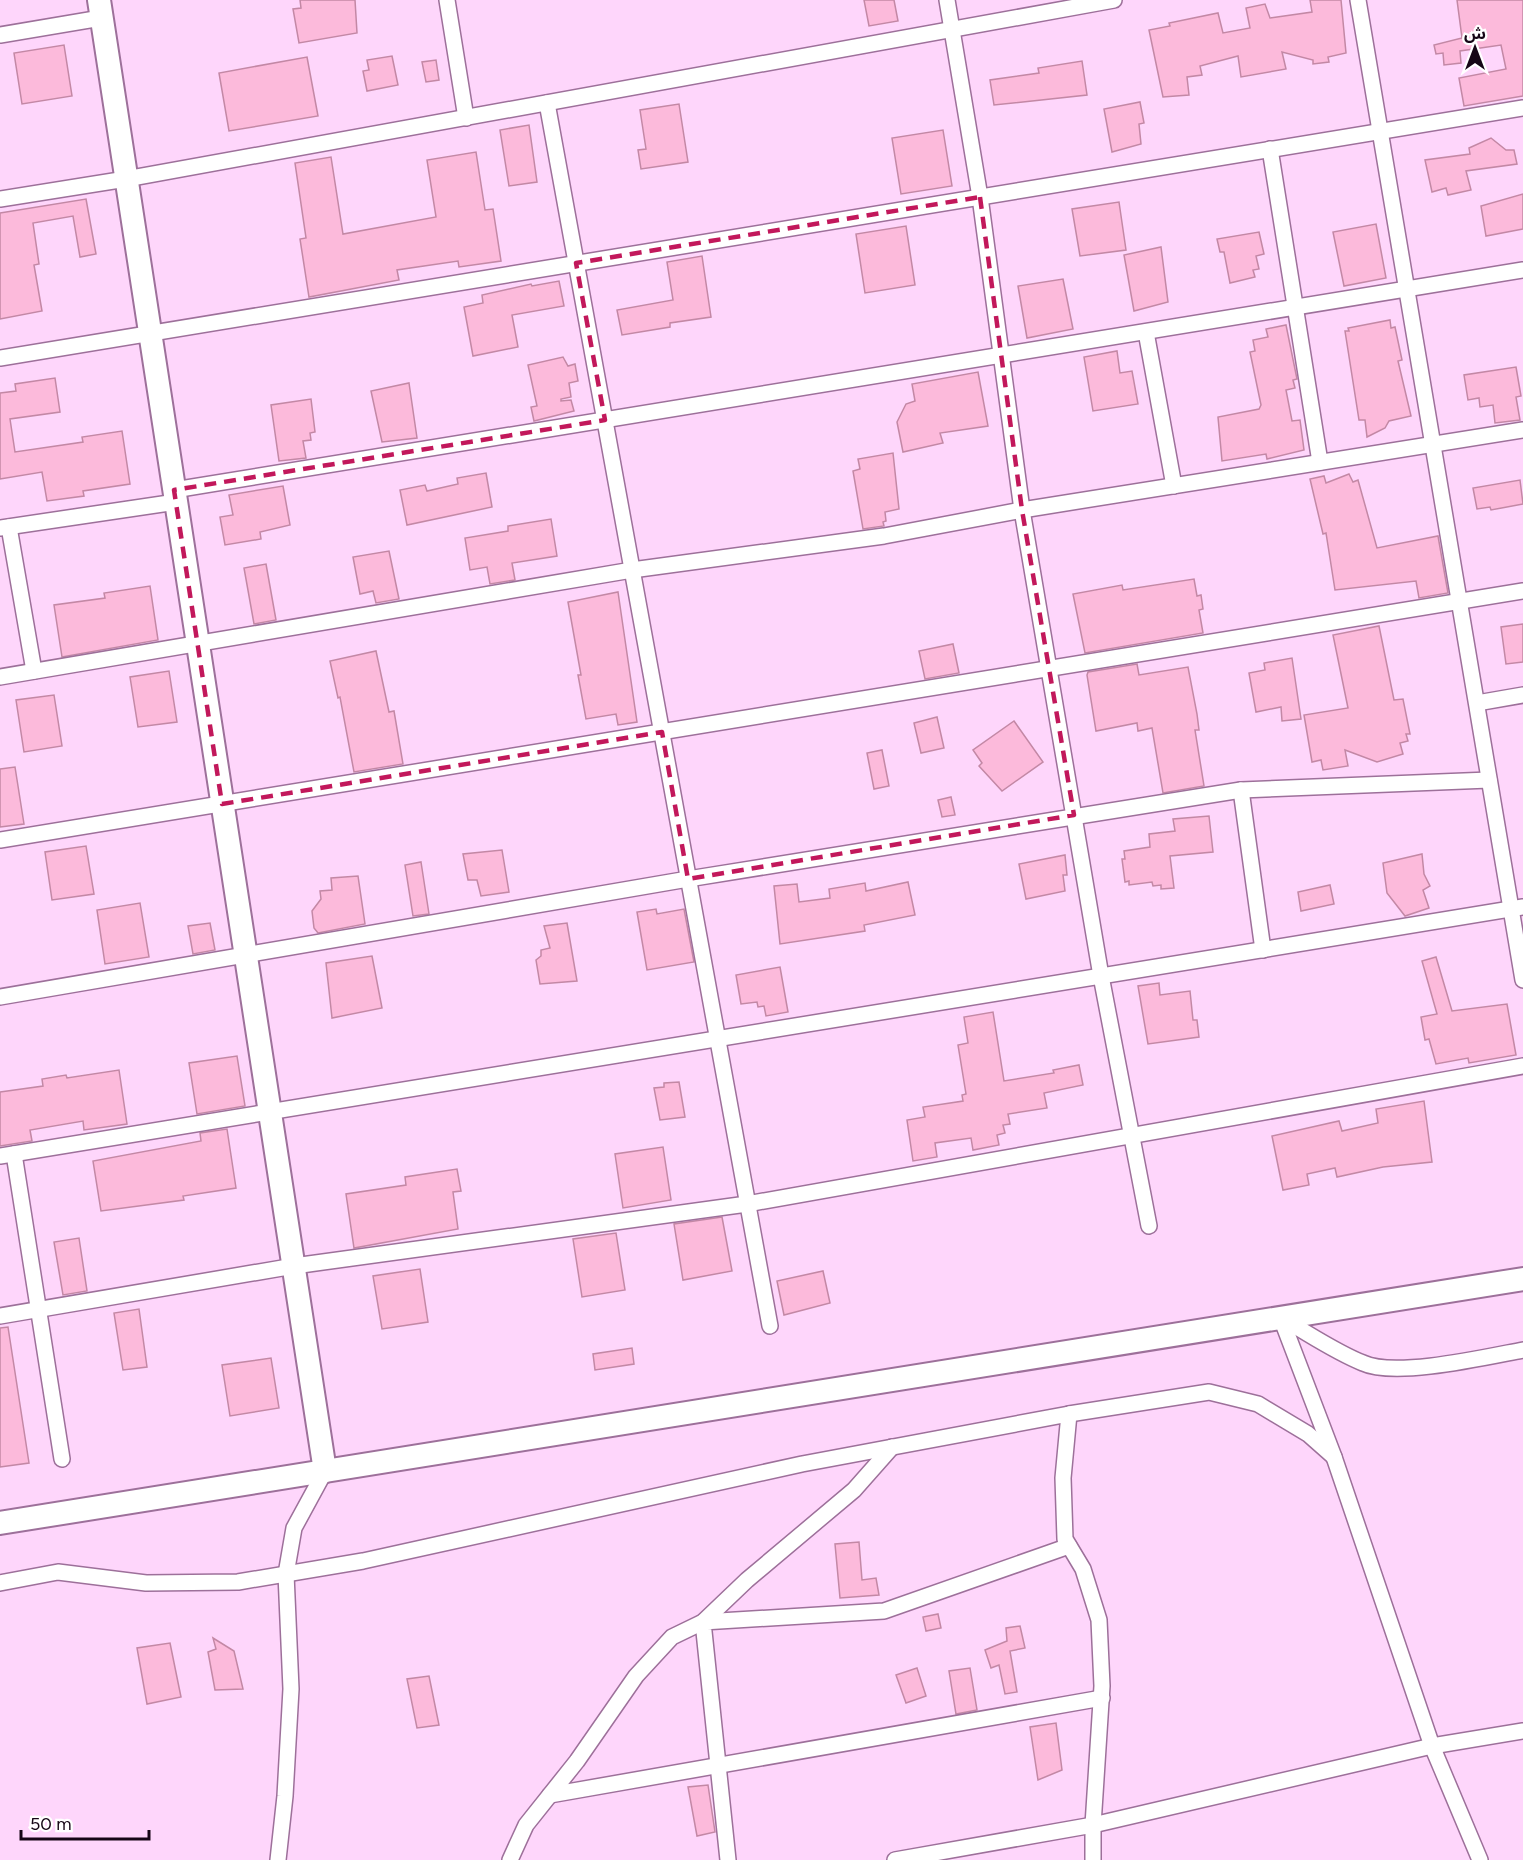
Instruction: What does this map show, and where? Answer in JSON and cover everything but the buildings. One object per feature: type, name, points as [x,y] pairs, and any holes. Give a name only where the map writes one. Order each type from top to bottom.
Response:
[{"type":"street","points":[[447,0],[466,118]]},
{"type":"street","points":[[947,0],[954,29],[980,197],[1022,510],[1101,976],[1149,1226]]},
{"type":"street","points":[[0,199],[126,179],[1114,0]]},
{"type":"street","points":[[1358,0],[1489,780],[1517,908],[1523,980]]},
{"type":"street","points":[[0,34],[100,9],[294,1266],[325,1471],[294,1528],[286,1574],[291,1689],[278,1860]]},
{"type":"street","points":[[548,103],[770,1326]]},
{"type":"street","points":[[0,358],[1523,108]]},
{"type":"street","points":[[1270,149],[1320,462]]},
{"type":"street","points":[[34,671],[5,528],[605,420],[1523,270]]},
{"type":"street","points":[[1146,332],[1174,486]]},
{"type":"street","points":[[0,676],[632,570],[815,546],[1022,510],[1523,430]]},
{"type":"street","points":[[0,840],[1523,591]]},
{"type":"street","points":[[1477,703],[1523,695]]},
{"type":"street","points":[[0,997],[688,879],[1074,815],[1241,790],[1489,780]]},
{"type":"street","points":[[1241,790],[1263,950]]},
{"type":"street","points":[[62,1459],[38,1309],[7,1155],[1517,908]]},
{"type":"street","points":[[0,1316],[294,1266],[747,1204],[1523,1066]]},
{"type":"street","points":[[0,1523],[1523,1279]]},
{"type":"street","points":[[1281,1318],[1364,1364],[1387,1369],[1471,1360],[1523,1350]]},
{"type":"street","points":[[1281,1318],[1334,1456],[1432,1746],[1480,1860]]},
{"type":"street","points":[[0,1584],[58,1572],[146,1583],[238,1582],[363,1561],[802,1464],[1069,1414],[1209,1392],[1258,1404],[1308,1434],[1334,1456]]},
{"type":"street","points":[[1069,1414],[1063,1478],[1065,1539],[1083,1569],[1099,1620],[1102,1698],[1093,1825],[1093,1860]]},
{"type":"street","points":[[510,1860],[526,1826],[636,1676],[672,1637],[703,1622],[747,1580],[854,1490],[892,1447]]},
{"type":"street","points":[[703,1622],[884,1611],[1069,1546]]},
{"type":"street","points":[[703,1622],[728,1860]]},
{"type":"street","points":[[550,1795],[1102,1698]]},
{"type":"street","points":[[895,1860],[1093,1825],[1432,1746],[1523,1731]]},
{"type":"highlighted area","points":[[980,197],[1022,510],[1074,815],[688,879],[662,732],[222,804],[174,490],[605,420],[576,263]]}]
